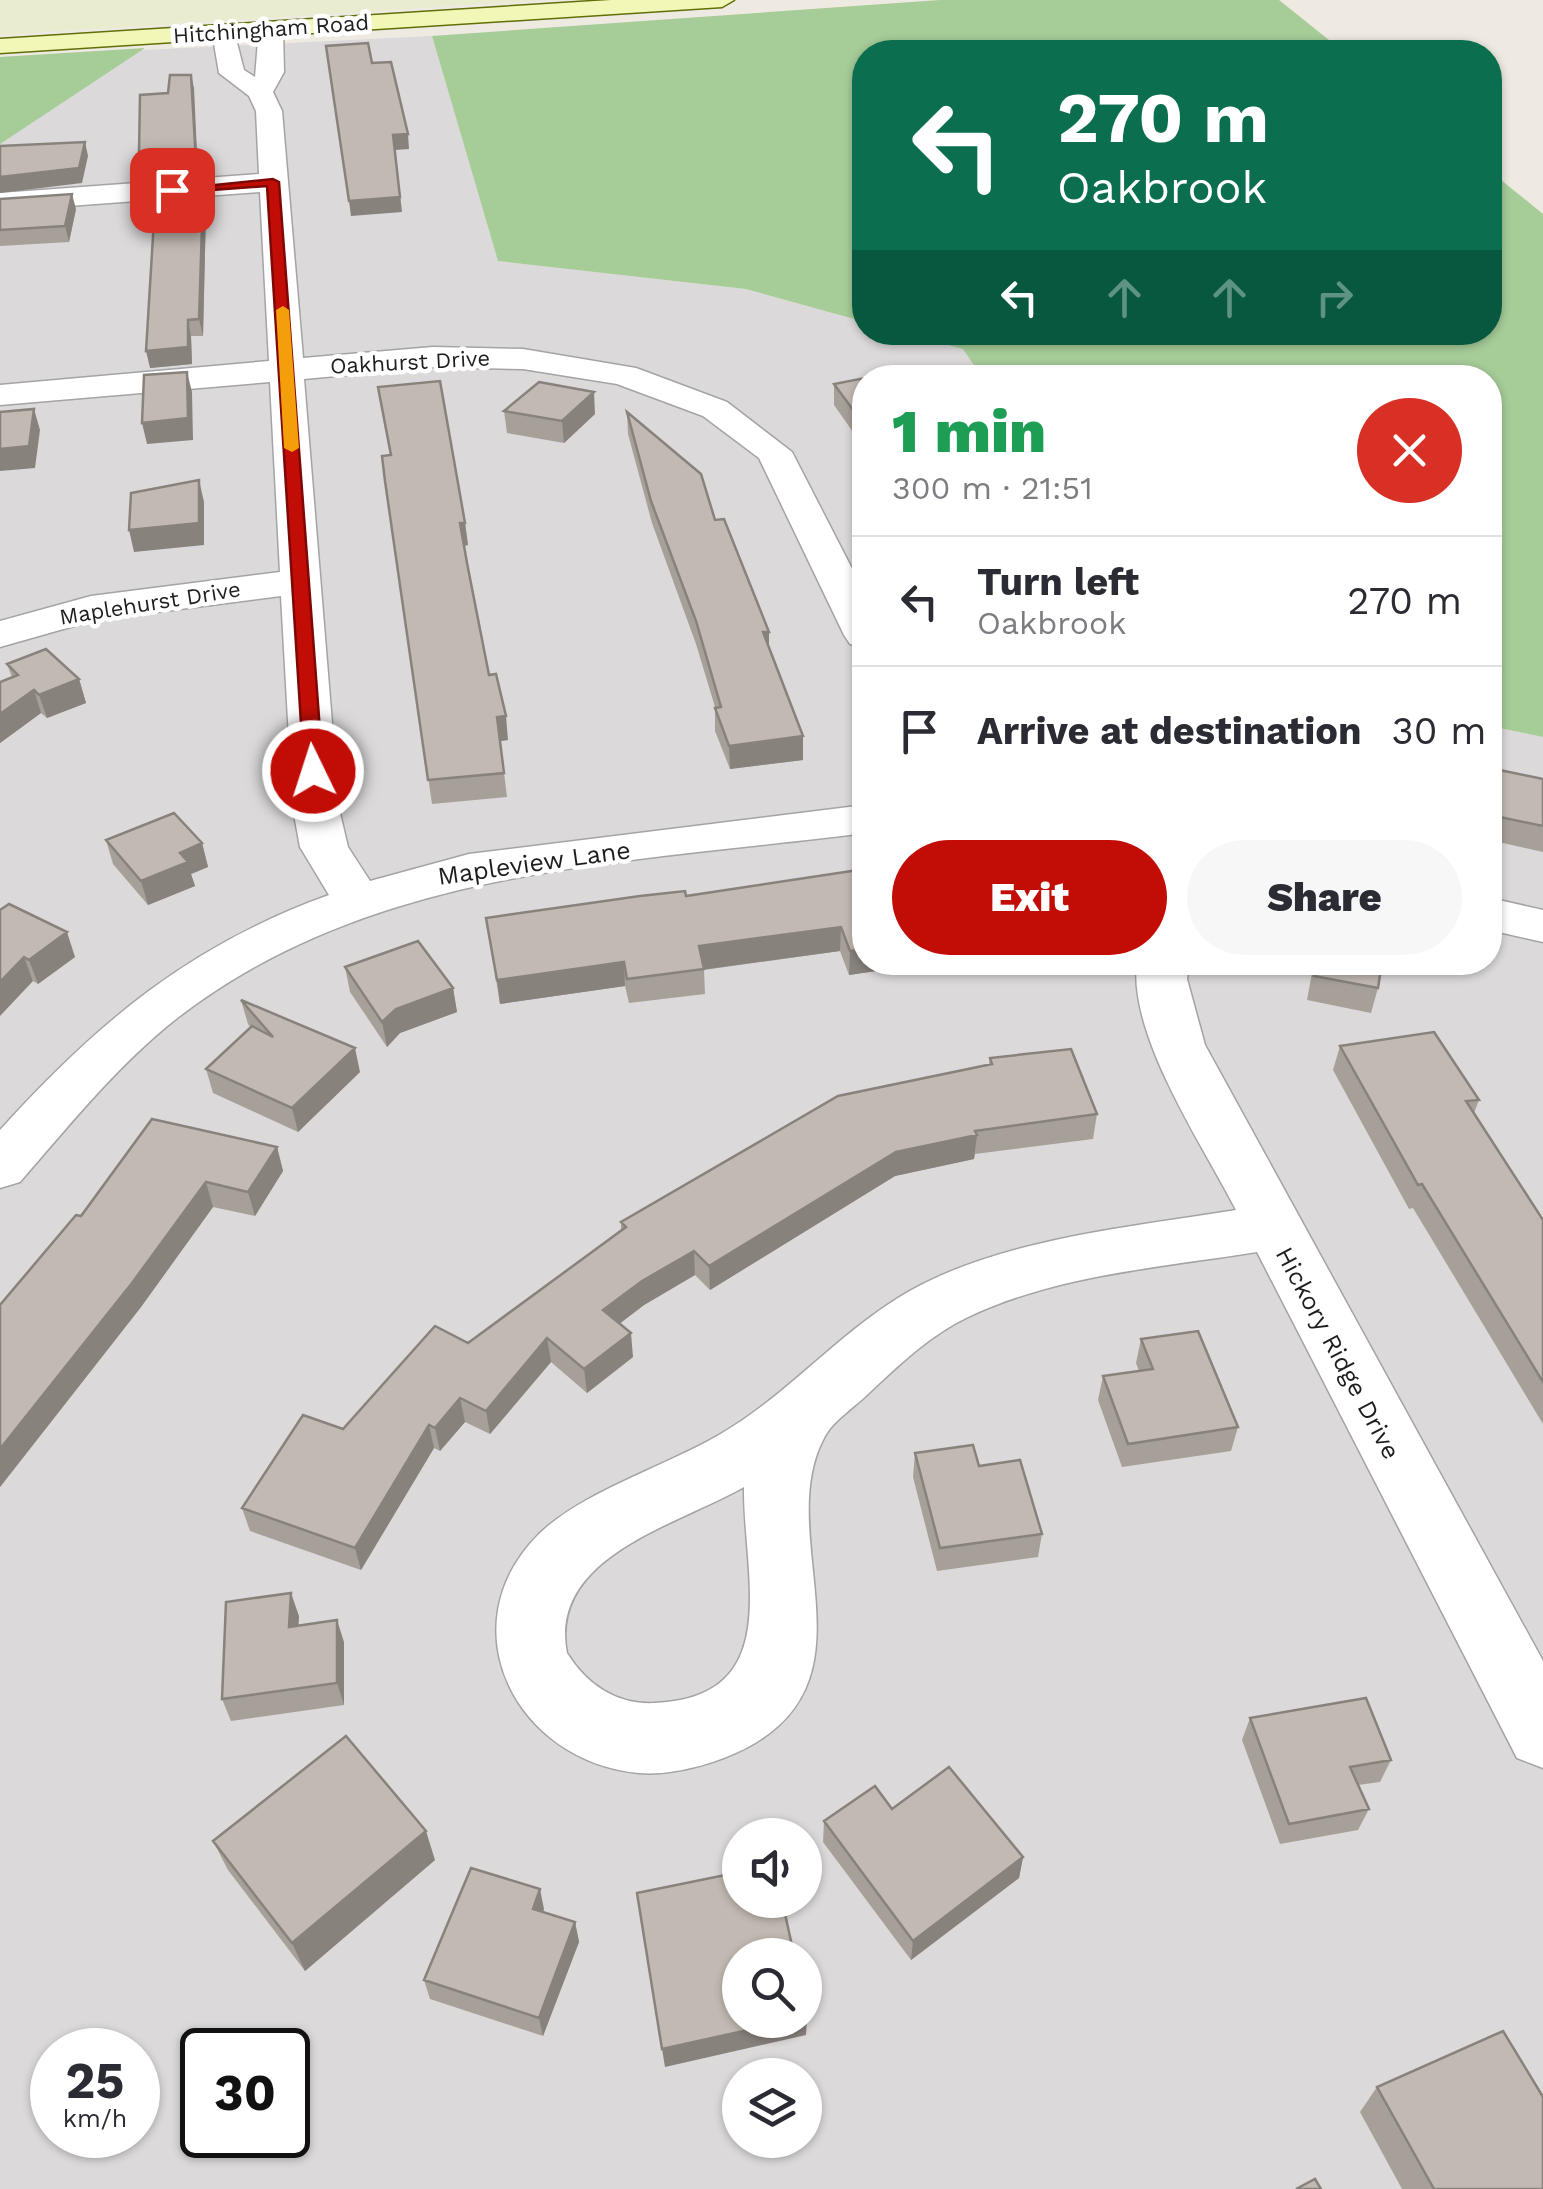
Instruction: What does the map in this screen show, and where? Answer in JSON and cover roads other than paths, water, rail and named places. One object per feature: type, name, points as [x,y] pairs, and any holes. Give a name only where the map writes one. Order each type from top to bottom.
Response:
[{"type":"street","name":"Hitchingham Road","points":[[0,46],[722,0]]},
{"type":"street","points":[[260,92],[270,72],[271,29]]},
{"type":"street","points":[[224,32],[232,72],[260,92],[269,111],[316,809],[324,847],[357,900]]},
{"type":"street","points":[[0,202],[273,182]]},
{"type":"street","name":"Oakhurst Drive","points":[[0,395],[433,357],[523,359],[624,376],[715,409],[774,452],[852,610]]},
{"type":"street","name":"Maplehurst Drive","points":[[0,634],[90,608],[301,581]]},
{"type":"street","name":"Mapleview Lane","points":[[0,1167],[110,1047],[160,1006],[218,965],[305,920],[357,900],[469,869],[852,821]]},
{"type":"street","points":[[1502,917],[1543,926]]},
{"type":"street","name":"Hickory Ridge Drive","points":[[1162,975],[1178,1045],[1271,1227],[1543,1733]]},
{"type":"street","points":[[800,1416],[777,1484],[788,1629],[761,1694],[736,1720],[697,1733],[653,1740],[622,1736],[588,1724],[542,1678],[528,1648],[526,1621],[538,1583],[563,1555],[595,1530],[676,1492],[800,1416],[874,1346],[963,1292],[1091,1257],[1271,1227]]}]
